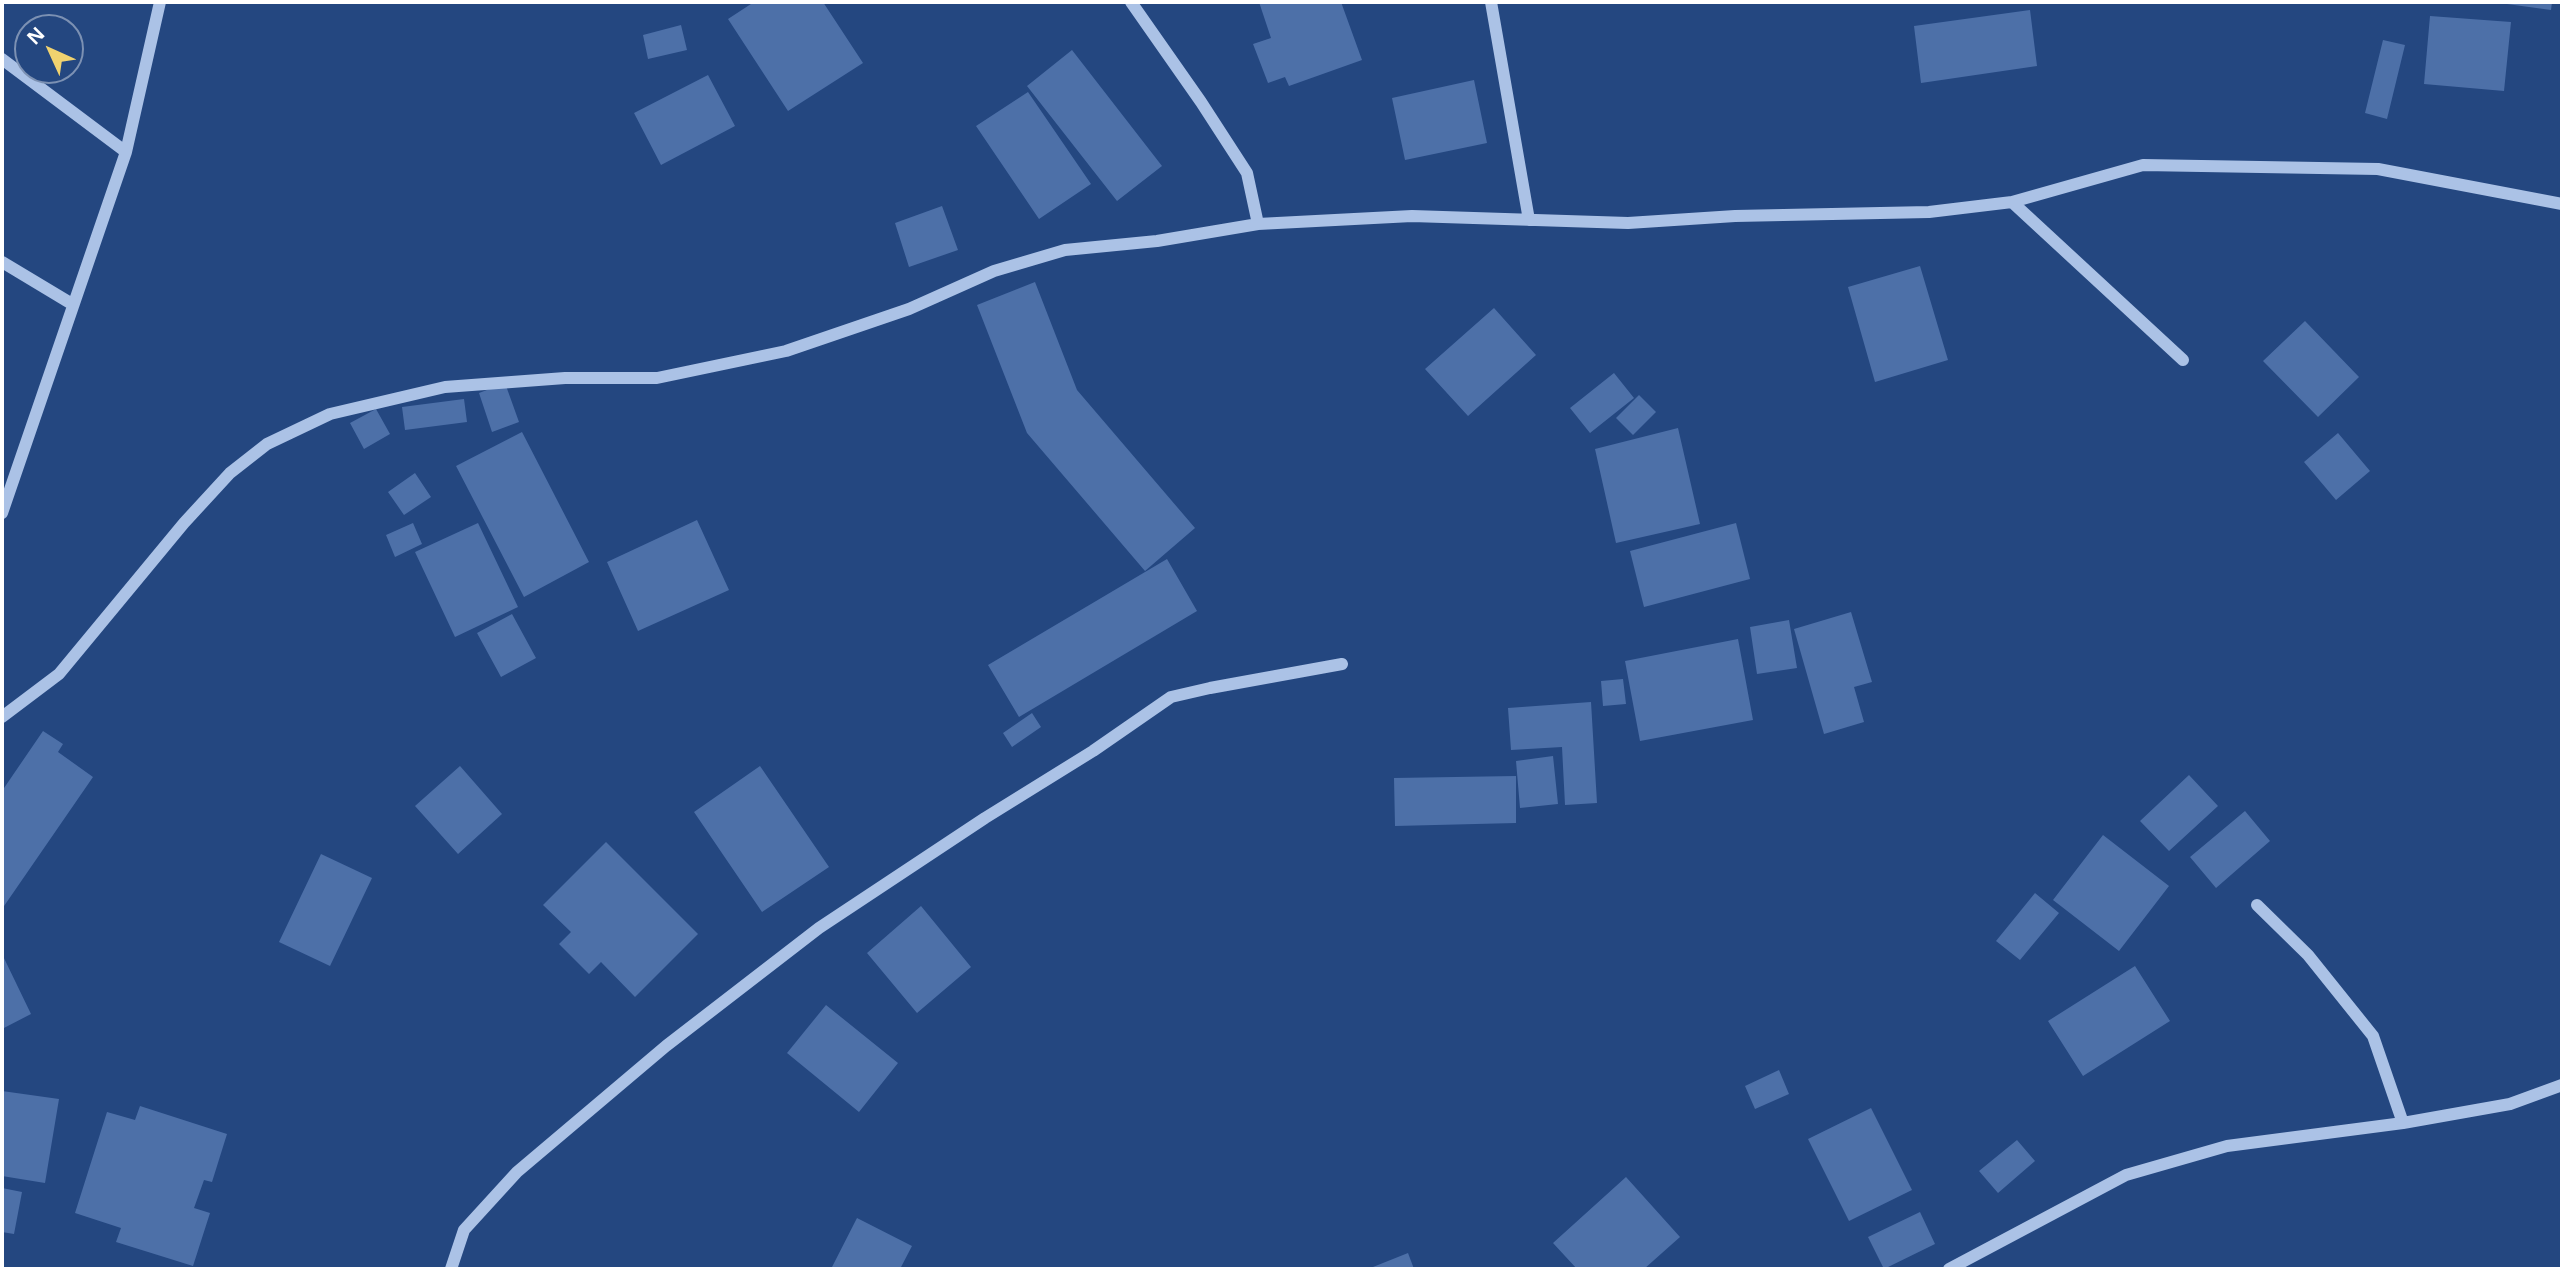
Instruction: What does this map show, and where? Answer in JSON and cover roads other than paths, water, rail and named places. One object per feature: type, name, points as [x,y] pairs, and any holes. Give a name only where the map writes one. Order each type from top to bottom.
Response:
[{"type":"street","points":[[2,513],[126,152],[160,2]]},
{"type":"street","points":[[1131,2],[1247,173],[1258,224]]},
{"type":"street","points":[[1491,2],[1529,220]]},
{"type":"street","points":[[2,59],[126,152]]},
{"type":"street","points":[[2,717],[59,674],[166,544],[230,473],[267,444],[330,414],[445,387],[565,378],[657,378],[786,351],[909,309],[994,271],[1065,250],[1157,241],[1258,224],[1412,216],[1628,223],[1735,216],[1929,212],[2012,202],[2143,165],[2378,169],[2562,204]]},
{"type":"street","points":[[2012,202],[2183,360]]},
{"type":"street","points":[[2,262],[72,304]]},
{"type":"street","points":[[451,1269],[464,1230],[517,1172],[666,1046],[819,928],[985,818],[1093,751],[1171,697],[1342,664]]},
{"type":"street","points":[[2257,905],[2308,955],[2373,1036],[2403,1124]]},
{"type":"street","points":[[1949,1269],[2126,1175],[2227,1146],[2403,1124],[2510,1104],[2562,1085]]}]
